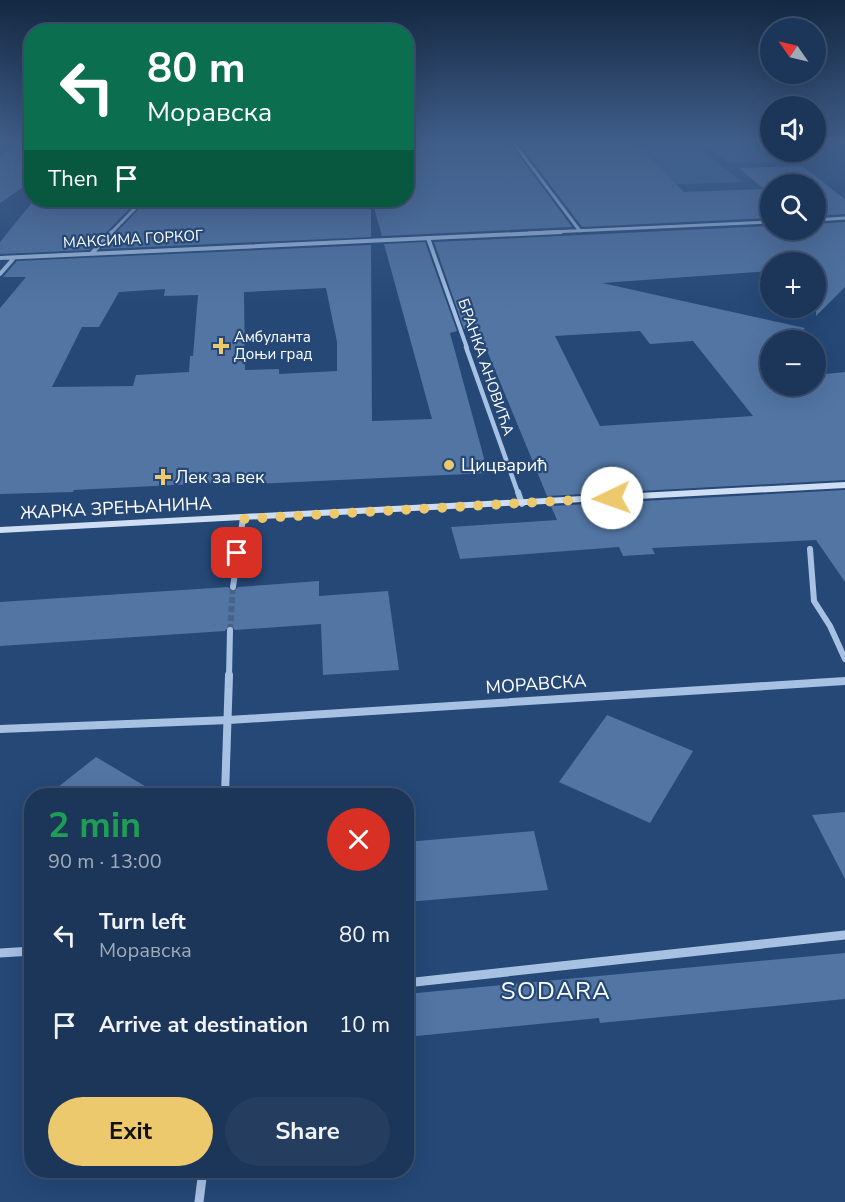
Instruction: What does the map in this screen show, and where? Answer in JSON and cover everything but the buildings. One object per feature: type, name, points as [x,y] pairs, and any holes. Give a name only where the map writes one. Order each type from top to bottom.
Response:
[{"type":"street","points":[[555,198],[580,231]]},
{"type":"street","points":[[92,253],[136,207]]},
{"type":"street","points":[[826,220],[845,219]]},
{"type":"street","name":"МАКСИМА ГОРКОГ","points":[[0,258],[760,223]]},
{"type":"street","name":"БРАНКА АНОВИЋА","points":[[428,238],[522,504]]},
{"type":"street","points":[[0,274],[14,258]]},
{"type":"street","name":"ЖАРКА ЗРЕЊАНИНА","points":[[0,530],[243,519],[845,485]]},
{"type":"street","points":[[233,587],[243,519]]},
{"type":"street","points":[[810,549],[814,601],[830,626],[845,658]]},
{"type":"street","points":[[225,788],[230,630]]},
{"type":"street","name":"МОРАВСКА","points":[[0,729],[229,720],[845,681]]},
{"type":"street","points":[[414,982],[845,936]]},
{"type":"street","points":[[0,953],[24,952]]},
{"type":"street","points":[[199,1202],[202,1178]]},
{"type":"tunnel","points":[[230,630],[233,587]]},
{"type":"place","name":"Амбуланта Доњи град","points":[[221,346]]},
{"type":"place","name":"Цицварић","points":[[449,465]]},
{"type":"place","name":"Лек за век","points":[[163,477]]},
{"type":"district","name":"SODARA","points":[[556,991]]},
{"type":"route","points":[[237,553],[243,519],[612,498]]}]
